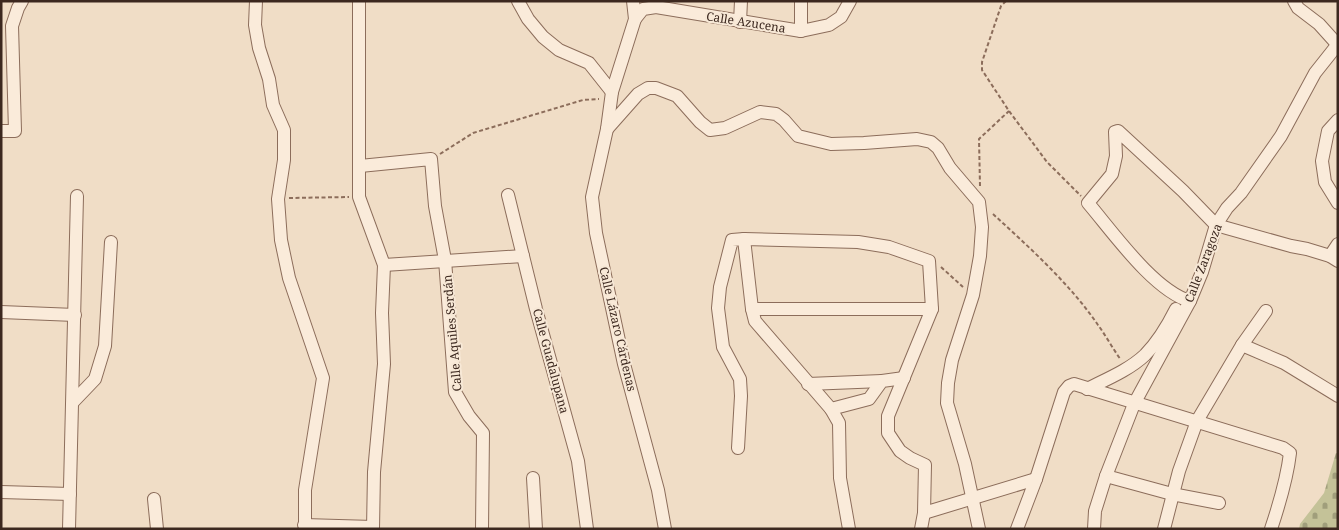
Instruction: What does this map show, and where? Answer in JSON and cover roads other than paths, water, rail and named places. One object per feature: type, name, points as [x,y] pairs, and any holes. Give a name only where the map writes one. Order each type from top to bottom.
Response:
[{"type":"street","points":[[1,131],[15,131],[12,26],[22,1]]},
{"type":"street","points":[[256,1],[256,25],[259,48],[269,79],[272,105],[284,130],[284,160],[278,198],[281,240],[289,278],[322,378],[305,490],[305,527],[373,528],[374,472],[384,364],[382,313],[384,265],[359,197],[359,1]]},
{"type":"street","points":[[518,1],[528,19],[543,37],[560,50],[589,63],[612,95]]},
{"type":"street","points":[[633,1],[635,19]]},
{"type":"street","points":[[740,22],[741,1]]},
{"type":"street","points":[[801,1],[801,31]]},
{"type":"street","name":"Calle Azucena","points":[[635,19],[643,9],[656,7],[801,31],[829,25],[841,17],[850,1]]},
{"type":"street","points":[[1294,1],[1298,8],[1319,24],[1337,44]]},
{"type":"street","name":"Calle Lázaro Cárdenas","points":[[635,19],[612,95],[607,129],[592,197],[596,234],[624,364],[658,490],[665,529]]},
{"type":"street","name":"Calle Zaragoza","points":[[1094,529],[1095,511],[1106,476],[1134,404],[1186,299],[1202,272],[1216,224],[1241,193],[1281,136],[1315,73],[1337,44]]},
{"type":"street","points":[[607,129],[638,94],[648,88],[656,88],[677,96],[700,122],[710,130],[725,128],[760,112],[776,114],[798,136],[832,144],[864,144],[917,139],[931,142],[938,148],[950,168],[978,202],[982,227],[980,256],[973,295],[952,360],[947,403],[965,464],[979,529]]},
{"type":"street","points":[[1338,120],[1328,131],[1322,161],[1325,182],[1338,203]]},
{"type":"street","points":[[1087,389],[1126,369],[1145,355],[1186,299],[1149,274],[1088,203],[1112,174],[1116,156],[1115,132],[1118,131],[1216,224],[1334,258],[1338,244]]},
{"type":"street","name":"Calle Aquiles Serdán","points":[[360,166],[431,160],[435,206],[445,260],[455,392],[469,416],[483,432],[482,529]]},
{"type":"street","name":"Calle Guadalupana","points":[[508,195],[578,461],[587,529]]},
{"type":"street","points":[[69,529],[77,196]]},
{"type":"street","points":[[744,239],[754,321],[831,409],[839,423],[840,478],[849,529]]},
{"type":"street","points":[[738,448],[742,396],[740,379],[723,347],[718,308],[720,287],[732,240],[858,242],[889,248],[929,261],[932,308],[888,416],[888,432],[900,451],[925,465],[922,529]]},
{"type":"street","points":[[72,402],[95,380],[105,346],[111,242]]},
{"type":"street","points":[[384,265],[523,256]]},
{"type":"street","points":[[752,308],[932,308]]},
{"type":"street","points":[[1164,529],[1172,494],[1197,421],[1242,345],[1266,311]]},
{"type":"street","points":[[1,312],[75,314]]},
{"type":"street","points":[[1242,345],[1284,363],[1338,396]]},
{"type":"street","points":[[808,384],[882,381],[904,378]]},
{"type":"street","points":[[831,409],[870,399],[882,381]]},
{"type":"street","points":[[1017,529],[1036,479],[1064,392],[1069,386],[1074,384],[1282,448],[1290,454],[1271,529]]},
{"type":"street","points":[[1106,476],[1172,494],[1219,503]]},
{"type":"street","points":[[533,478],[536,529]]},
{"type":"street","points":[[924,513],[1036,479]]},
{"type":"street","points":[[1,492],[70,494]]},
{"type":"street","points":[[154,499],[157,529]]}]
